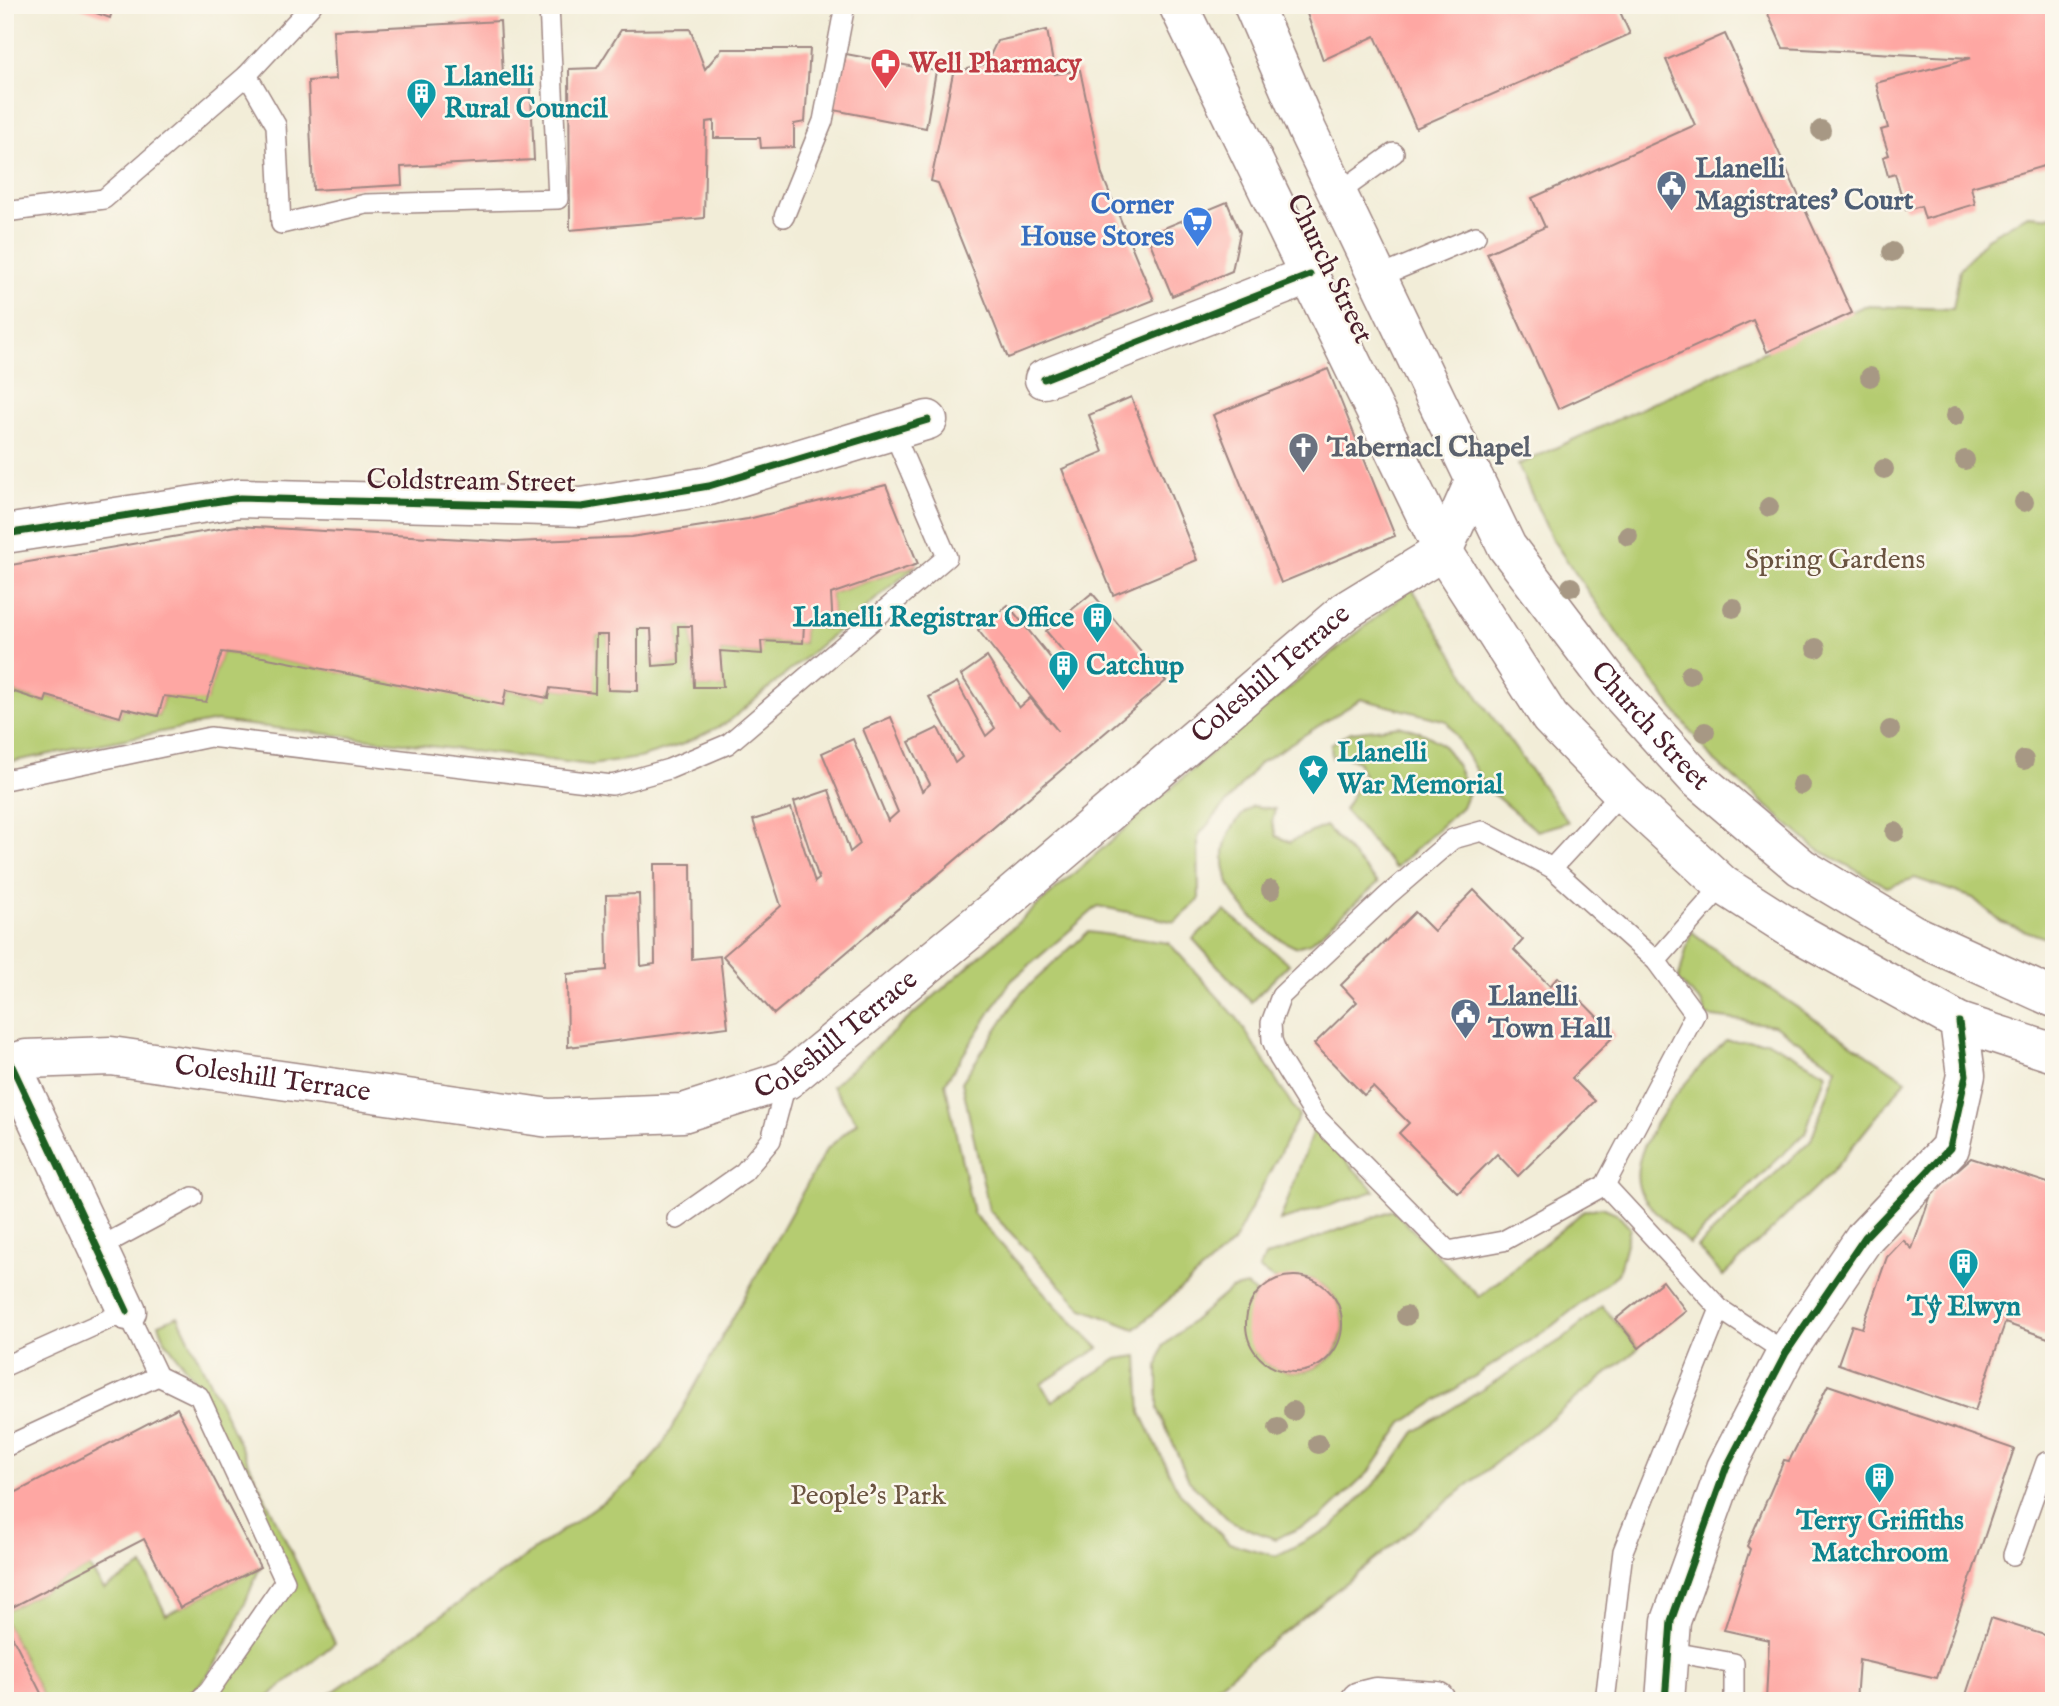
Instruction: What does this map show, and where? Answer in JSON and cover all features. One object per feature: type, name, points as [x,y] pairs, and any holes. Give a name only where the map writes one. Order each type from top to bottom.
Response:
[{"type":"main road","name":"Church Street","points":[[1178,5],[1443,551],[1550,718],[1622,792],[1723,885],[1795,931],[1959,1022],[2054,1053]]},
{"type":"main road","name":"Church Street","points":[[1253,5],[1337,194],[1507,547],[1611,684],[1695,777],[1801,867],[1913,934],[2054,998]]},
{"type":"main road","points":[[1044,379],[1310,275]]},
{"type":"main road","name":"Coldstream Street","points":[[5,534],[240,498],[582,507],[709,486],[928,420]]},
{"type":"main road","points":[[1443,551],[1475,480]]},
{"type":"main road","name":"Coleshill Terrace","points":[[8,1064],[26,1059],[111,1056],[549,1118],[683,1113],[787,1080],[1000,905],[1345,611],[1443,551]]},
{"type":"main road","points":[[1665,1701],[1671,1621],[1726,1468],[1786,1353],[1865,1237],[1950,1148],[1966,1075],[1959,1022]]},
{"type":"main road","points":[[8,1064],[127,1311]]},
{"type":"main road","points":[[1360,1701],[1376,1697],[1436,1701]]},
{"type":"lane","points":[[5,212],[104,199],[247,75],[312,5]]},
{"type":"lane","points":[[247,75],[276,125],[281,224],[366,204],[558,199],[549,5]]},
{"type":"lane","points":[[784,217],[823,121],[845,5]]},
{"type":"lane","points":[[1337,194],[1394,153]]},
{"type":"lane","points":[[1377,278],[1476,236]]},
{"type":"lane","points":[[5,780],[210,737],[612,785],[669,769],[728,744],[947,556],[892,429]]},
{"type":"lane","points":[[1552,868],[1622,792]]},
{"type":"lane","points":[[1482,831],[1552,868],[1656,961],[1695,1014],[1605,1185],[1503,1241],[1448,1251],[1315,1116],[1272,1040],[1271,1023],[1281,996],[1453,839],[1482,831]]},
{"type":"lane","points":[[1656,961],[1723,885]]},
{"type":"lane","points":[[677,1219],[744,1172],[771,1140],[787,1080]]},
{"type":"lane","points":[[1605,1185],[1720,1310],[1786,1353]]},
{"type":"lane","points":[[98,1248],[193,1197]]},
{"type":"lane","points":[[1605,1701],[1623,1551],[1720,1310]]},
{"type":"lane","points":[[5,1366],[127,1311],[158,1376],[199,1396],[285,1581],[209,1692],[198,1701]]},
{"type":"lane","points":[[5,1447],[158,1376]]},
{"type":"lane","points":[[2013,1555],[2046,1462],[2054,1465]]},
{"type":"lane","points":[[1667,1651],[1734,1663],[1734,1701]]},
{"type":"green space","name":"Spring Gardens","points":[[2028,215],[2054,217],[2054,941],[2001,922],[1973,898],[1915,878],[1887,887],[1815,848],[1711,758],[1620,638],[1552,539],[1518,465],[1864,306],[1953,309],[1960,269],[1987,238]]},
{"type":"green space","points":[[918,564],[727,723],[681,745],[639,758],[591,765],[216,721],[5,763],[5,689],[44,702],[47,696],[120,717],[123,708],[158,716],[164,696],[206,701],[222,652],[264,657],[503,704],[506,690],[548,698],[550,688],[594,692],[596,635],[608,635],[608,689],[638,691],[638,629],[651,629],[653,666],[679,664],[678,626],[692,626],[694,687],[722,687],[720,651],[761,654],[761,641],[803,643],[804,624],[833,628],[831,594]]},
{"type":"green space","name":"People's Park","points":[[1412,588],[1483,704],[1568,822],[1537,831],[1486,788],[1447,721],[1361,699],[1260,763],[1198,836],[1199,900],[1175,922],[1098,906],[1010,982],[945,1083],[973,1213],[1058,1308],[1099,1348],[1041,1384],[1052,1401],[1117,1359],[1138,1356],[1141,1413],[1178,1491],[1229,1543],[1276,1556],[1331,1528],[1388,1470],[1415,1432],[1564,1338],[1602,1306],[1639,1348],[1198,1701],[320,1701],[631,1482],[660,1449],[826,1150],[857,1122],[832,1086],[1227,739]]},
{"type":"green space","points":[[1401,726],[1427,735],[1445,748],[1457,766],[1468,792],[1462,807],[1395,868],[1344,810],[1364,775],[1358,762],[1345,756],[1332,758],[1331,744],[1351,732]]},
{"type":"green space","points":[[1252,806],[1275,809],[1272,822],[1276,836],[1290,842],[1325,826],[1378,883],[1310,943],[1295,947],[1275,936],[1256,921],[1230,886],[1224,866],[1225,845],[1234,825]]},
{"type":"green space","points":[[1225,911],[1289,964],[1251,1002],[1193,939]]},
{"type":"green space","points":[[1691,931],[1750,976],[1906,1080],[1831,1173],[1723,1276],[1697,1247],[1811,1140],[1837,1068],[1774,1025],[1706,1016],[1702,1003],[1678,981]]},
{"type":"green space","points":[[1088,932],[1169,943],[1237,1018],[1299,1116],[1233,1243],[1135,1329],[1083,1309],[989,1210],[962,1082],[1020,994]]},
{"type":"green space","points":[[1726,1041],[1768,1041],[1826,1073],[1805,1133],[1689,1244],[1644,1198],[1638,1180],[1640,1159],[1662,1114],[1696,1071]]},
{"type":"green space","points":[[1314,1128],[1375,1191],[1280,1221]]},
{"type":"green space","points":[[1602,1207],[1616,1213],[1630,1228],[1618,1274],[1552,1326],[1403,1423],[1370,1471],[1320,1519],[1275,1539],[1232,1523],[1189,1481],[1158,1409],[1158,1366],[1163,1346],[1230,1290],[1246,1286],[1255,1292],[1248,1323],[1253,1347],[1266,1362],[1283,1370],[1303,1371],[1321,1365],[1335,1351],[1342,1331],[1340,1310],[1329,1291],[1304,1277],[1275,1280],[1259,1269],[1265,1257],[1393,1210],[1479,1297],[1584,1211]]},
{"type":"green space","points":[[178,1316],[335,1643],[263,1701],[207,1701],[292,1583],[195,1381],[165,1340],[159,1324]]},
{"type":"green space","points":[[143,1566],[166,1615],[260,1567],[219,1657],[196,1688],[181,1701],[45,1701],[5,1622],[5,1611],[89,1567],[104,1589]]},
{"type":"building","points":[[74,5],[114,5],[110,18]]},
{"type":"building","points":[[1304,5],[1617,5],[1630,34],[1416,128],[1375,36],[1323,60]]},
{"type":"building","points":[[1764,5],[2046,5],[2054,32],[2054,163],[1971,187],[1975,204],[1925,219],[1921,206],[1906,210],[1895,174],[1888,176],[1883,157],[1889,155],[1881,130],[1888,128],[1876,83],[1971,58],[1783,48]]},
{"type":"building","name":"Llanelli Rural Council","points":[[500,21],[503,74],[530,73],[534,160],[401,167],[402,185],[313,190],[308,81],[336,79],[333,30]]},
{"type":"building","points":[[690,29],[705,69],[722,49],[810,49],[805,122],[794,124],[794,147],[761,148],[760,138],[714,138],[714,121],[706,122],[704,218],[570,230],[569,69],[597,68],[621,30]]},
{"type":"building","points":[[1047,30],[1055,74],[1080,70],[1102,175],[1154,300],[1008,358],[938,183],[931,181],[953,73],[986,64],[997,41]]},
{"type":"building","name":"Llanelli Magistrates' Court","points":[[1725,34],[1852,313],[1767,352],[1753,320],[1558,409],[1487,253],[1545,227],[1532,198],[1695,125],[1666,60]]},
{"type":"building","name":"Well Pharmacy","points":[[846,54],[936,71],[926,128],[834,110]]},
{"type":"building","points":[[1227,202],[1240,232],[1232,271],[1172,296],[1147,235]]},
{"type":"building","name":"Tabernacl Chapel","points":[[1328,369],[1395,536],[1281,583],[1213,415]]},
{"type":"building","points":[[1131,397],[1197,560],[1113,595],[1062,469],[1103,452],[1089,415]]},
{"type":"building","points":[[886,485],[918,564],[831,594],[833,628],[804,624],[803,643],[761,641],[762,654],[720,651],[723,687],[694,687],[692,626],[678,626],[679,664],[653,666],[651,629],[638,629],[638,691],[608,690],[608,635],[596,635],[595,693],[550,688],[548,698],[506,690],[503,705],[263,657],[222,652],[206,702],[164,696],[158,716],[123,708],[120,717],[47,696],[45,702],[5,689],[5,566],[236,526],[515,542],[631,537],[748,519]]},
{"type":"building","points":[[1092,593],[1166,681],[774,1014],[723,956],[781,906],[753,820],[791,808],[815,882],[819,879],[794,802],[829,790],[850,852],[860,844],[822,753],[853,739],[888,821],[898,812],[863,729],[891,717],[922,791],[930,784],[909,742],[938,728],[955,763],[962,757],[929,697],[957,682],[986,736],[995,728],[961,675],[987,657],[1019,708],[1030,698],[1058,731],[978,630],[1008,605],[1058,667],[1069,658],[1046,631]]},
{"type":"building","points":[[654,864],[691,864],[692,959],[720,956],[728,1027],[568,1047],[567,974],[607,970],[606,895],[639,894],[641,966],[655,964]]},
{"type":"building","name":"Llanelli Town Hall","points":[[1474,890],[1523,940],[1514,950],[1550,986],[1558,977],[1615,1035],[1572,1078],[1595,1101],[1518,1176],[1497,1154],[1458,1193],[1399,1133],[1409,1123],[1373,1087],[1364,1095],[1314,1044],[1357,1002],[1341,985],[1415,912],[1434,931]]},
{"type":"building","name":"Tŷ Elwyn","points":[[1971,1158],[2054,1185],[2054,1340],[2005,1323],[1975,1411],[1838,1364],[1852,1325],[1862,1328],[1887,1257],[1903,1240],[1912,1249],[1932,1192]]},
{"type":"building","points":[[1294,1276],[1312,1280],[1328,1290],[1338,1306],[1342,1324],[1338,1342],[1328,1358],[1312,1368],[1294,1372],[1276,1368],[1260,1358],[1250,1342],[1246,1324],[1250,1306],[1260,1290],[1276,1280]]},
{"type":"building","points":[[1663,1281],[1686,1311],[1639,1348],[1616,1319]]},
{"type":"building","name":"Terry Griffiths Matchroom","points":[[1828,1385],[2014,1449],[1937,1678],[1859,1660],[1856,1701],[1766,1701],[1769,1640],[1724,1630],[1750,1549],[1747,1546],[1784,1460],[1789,1461]]},
{"type":"building","points":[[177,1408],[260,1567],[180,1608],[144,1539],[5,1611],[5,1498]]},
{"type":"building","points":[[1991,1618],[2054,1638],[2054,1701],[1964,1701]]},
{"type":"building","points":[[5,1622],[45,1701],[5,1701]]},
{"type":"cycle path","points":[[1044,379],[1310,275]]},
{"type":"cycle path","points":[[5,534],[240,498],[582,507],[709,486],[928,420]]},
{"type":"cycle path","points":[[1665,1701],[1671,1621],[1726,1468],[1786,1353],[1865,1237],[1950,1148],[1966,1075],[1959,1022]]},
{"type":"cycle path","points":[[11,1064],[127,1311]]},
{"type":"place","name":"Well Pharmacy","points":[[886,91]]},
{"type":"place","name":"Llanelli Rural Council","points":[[421,120]]},
{"type":"place","name":"Llanelli Magistrates' Court","points":[[1672,212]]},
{"type":"place","name":"Corner House Stores","points":[[1197,248]]},
{"type":"place","name":"Tabernacl Chapel","points":[[1304,475]]},
{"type":"place","name":"Llanelli Registrar Office","points":[[1097,645]]},
{"type":"place","name":"Catchup","points":[[1063,693]]},
{"type":"place","name":"Llanelli War Memorial","points":[[1314,796]]},
{"type":"place","name":"Llanelli Town Hall","points":[[1465,1040]]},
{"type":"place","name":"Tŷ Elwyn","points":[[1964,1290]]},
{"type":"place","name":"Terry Griffiths Matchroom","points":[[1880,1504]]}]
